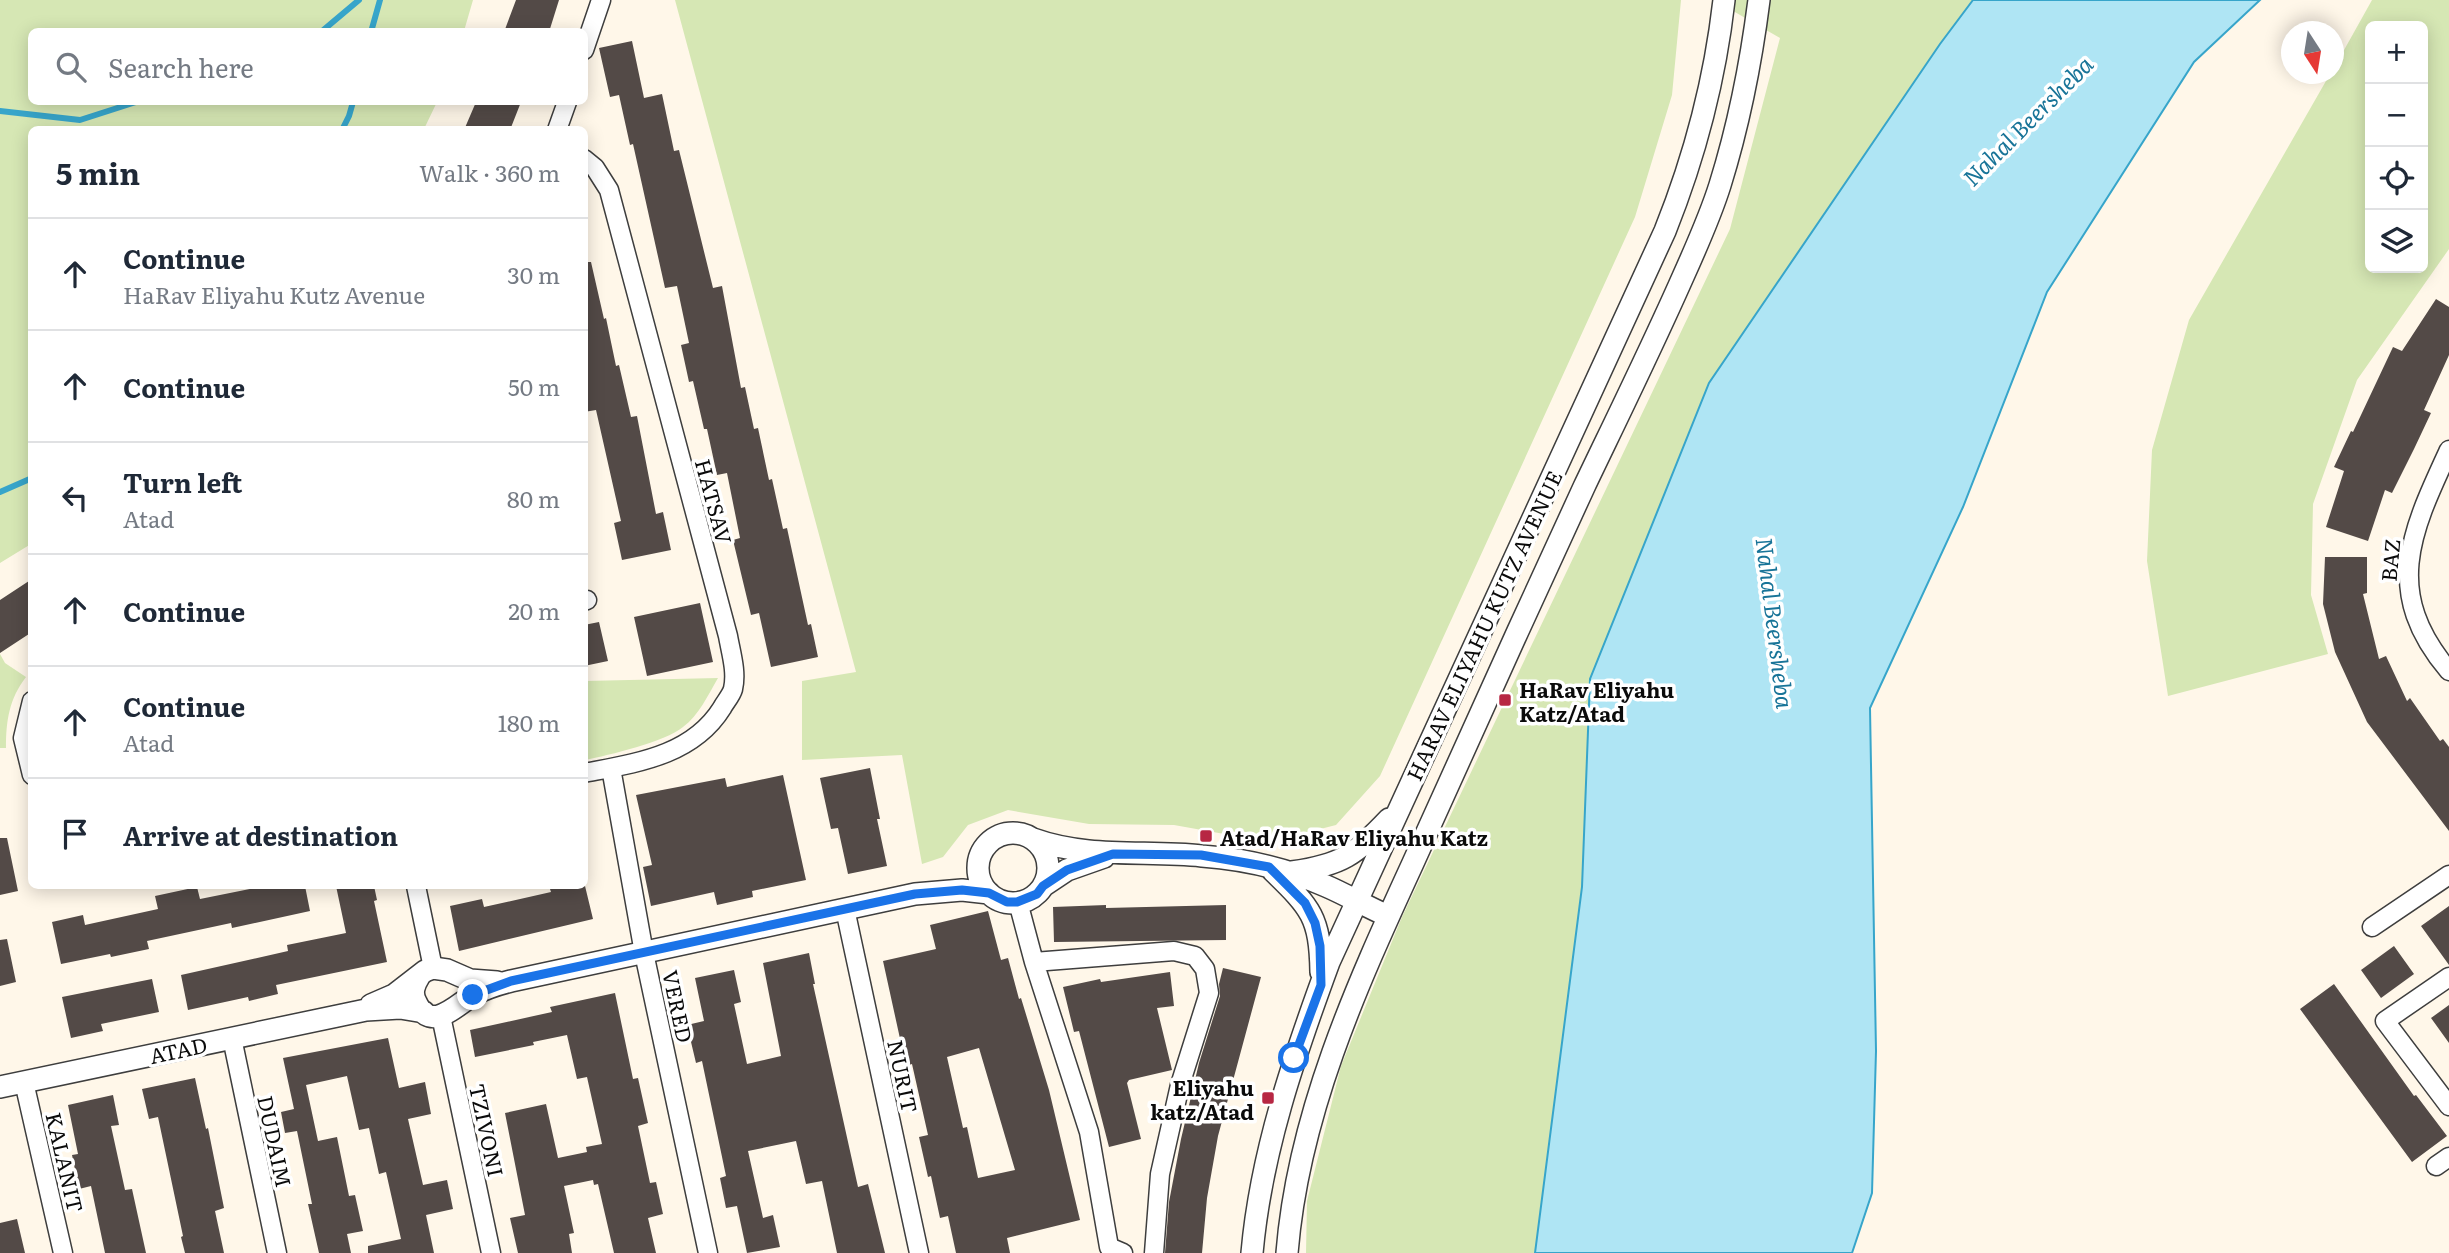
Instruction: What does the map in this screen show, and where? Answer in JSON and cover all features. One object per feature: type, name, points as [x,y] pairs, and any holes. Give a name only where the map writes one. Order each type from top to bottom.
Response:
[{"type":"street","points":[[588,38],[601,0]]},
{"type":"street","name":"HARAV ELIYAHU KUTZ AVENUE","points":[[1252,1253],[1255,1212],[1271,1138],[1294,1058],[1321,985],[1665,231],[1686,177],[1703,118],[1718,52],[1724,0]]},
{"type":"street","name":"HARAV ELIYAHU KUTZ AVENUE","points":[[1287,1253],[1290,1217],[1305,1146],[1327,1069],[1362,975],[1698,244],[1719,188],[1737,127],[1752,57],[1759,0]]},
{"type":"street","points":[[558,126],[566,105]]},
{"type":"street","name":"HATSAV","points":[[588,162],[596,168],[609,190],[724,622],[734,670],[732,691],[711,725],[684,746],[644,761],[588,773]]},
{"type":"street","name":"BAZ","points":[[2449,450],[2420,512],[2409,554],[2410,599],[2421,631],[2449,671]]},
{"type":"street","points":[[28,717],[23,738],[28,759]]},
{"type":"street","name":"VERED","points":[[611,768],[645,953],[708,1253]]},
{"type":"street","points":[[1278,870],[1318,869],[1347,858],[1368,841],[1400,807]]},
{"type":"street","points":[[915,894],[957,877],[991,840],[1006,833],[1018,833],[1071,850],[1113,854],[1201,855],[1278,870],[1326,886],[1388,916]]},
{"type":"street","points":[[1033,839],[1041,847],[1048,863],[1048,874],[1043,886]]},
{"type":"street","points":[[981,853],[978,874],[989,893]]},
{"type":"street","points":[[435,972],[413,991],[418,1006],[440,1012],[473,995],[511,981],[915,894],[962,890],[989,893],[1007,902],[1028,900],[1067,870],[1113,854]]},
{"type":"street","points":[[1278,870],[1305,903],[1315,923],[1320,946],[1321,985]]},
{"type":"street","points":[[2372,927],[2449,875]]},
{"type":"street","points":[[417,889],[435,972],[461,986],[462,994],[440,1012]]},
{"type":"street","points":[[1017,902],[1089,1132],[1109,1247],[1123,1253]]},
{"type":"street","name":"NURIT","points":[[845,909],[919,1253]]},
{"type":"street","points":[[1034,962],[1174,951],[1195,956],[1205,969],[1209,993],[1180,1085],[1160,1174],[1154,1253]]},
{"type":"street","points":[[435,972],[470,980],[511,981]]},
{"type":"street","name":"ATAD","points":[[357,1012],[435,972]]},
{"type":"street","points":[[2449,977],[2385,1021],[2449,1106]]},
{"type":"street","name":"ATAD","points":[[0,1087],[357,1012],[400,1008],[440,1012]]},
{"type":"street","name":"TZIVONI","points":[[440,1012],[491,1253]]},
{"type":"street","name":"DUDAIM","points":[[232,1038],[277,1253]]},
{"type":"street","name":"KALANIT","points":[[24,1082],[62,1253]]},
{"type":"green space","points":[[0,0],[473,0],[465,28],[28,28],[28,105],[436,105],[425,126],[28,126],[28,546],[0,563]]},
{"type":"green space","points":[[675,0],[1681,0],[1672,95],[1635,217],[1380,776],[1336,825],[1269,842],[1174,825],[1089,824],[1008,810],[968,825],[943,857],[922,864],[902,755],[802,760],[802,681],[856,672]]},
{"type":"green space","points":[[1714,0],[1973,0],[1940,44],[1709,383],[1582,887],[1572,967],[1550,1253],[1306,1253],[1307,1201],[1341,1066],[1402,917],[1730,229],[1780,38]]},
{"type":"green space","points":[[2372,0],[2449,0],[2449,249],[2357,380],[2313,504],[2311,595],[2328,654],[2168,696],[2147,561],[2152,450],[2189,320],[2324,84],[2344,84],[2344,50]]},
{"type":"green space","points":[[0,654],[5,663],[26,677],[10,711],[6,748],[0,748]]},
{"type":"green space","points":[[718,678],[694,717],[675,733],[588,759],[588,681]]},
{"type":"water","name":"Nahal Beersheba","points":[[1973,0],[2260,0],[2194,62],[2047,292],[1963,507],[1870,708],[1876,1051],[1872,1193],[1852,1253],[1535,1253],[1582,887],[1590,679],[1709,383],[1940,44]]},
{"type":"building","points":[[516,0],[559,0],[550,28],[506,28]]},
{"type":"building","points":[[632,41],[644,98],[662,94],[674,151],[679,150],[713,288],[722,286],[741,388],[745,387],[754,429],[758,428],[783,529],[787,528],[808,625],[811,624],[818,657],[771,667],[759,613],[751,615],[733,540],[740,538],[727,473],[717,475],[693,381],[689,382],[681,345],[689,343],[677,286],[665,288],[633,144],[630,145],[619,95],[610,97],[599,48]]},
{"type":"building","points":[[475,105],[520,105],[512,126],[466,126]]},
{"type":"building","points":[[588,262],[591,262],[631,417],[637,416],[656,514],[663,512],[671,550],[622,560],[614,523],[621,521],[596,410],[588,411]]},
{"type":"building","points":[[2436,299],[2449,307],[2449,355],[2424,410],[2431,413],[2414,449],[2392,493],[2385,490],[2368,541],[2326,527],[2344,471],[2334,467],[2351,431],[2353,432],[2393,347],[2402,351]]},
{"type":"building","points":[[2325,557],[2367,557],[2367,593],[2363,594],[2379,659],[2386,656],[2407,701],[2410,698],[2440,741],[2443,739],[2449,747],[2449,831],[2367,722],[2335,652],[2323,604]]},
{"type":"building","points":[[28,582],[28,635],[0,653],[0,600]]},
{"type":"building","points":[[700,603],[713,662],[647,676],[634,617]]},
{"type":"building","points":[[599,622],[608,661],[588,665],[588,624]]},
{"type":"building","points":[[870,768],[887,866],[848,874],[838,828],[831,829],[820,778]]},
{"type":"building","points":[[783,775],[806,880],[752,891],[753,897],[717,905],[714,892],[651,906],[643,867],[652,865],[636,795],[725,778],[727,787]]},
{"type":"building","points":[[0,838],[7,838],[18,891],[0,895]]},
{"type":"building","points":[[188,889],[198,889],[200,899],[249,889],[306,889],[310,911],[232,928],[231,923],[147,941],[149,949],[61,964],[52,922],[83,915],[85,925],[158,909],[155,896]]},
{"type":"building","points":[[337,889],[375,889],[377,900],[374,901],[387,962],[276,985],[278,994],[249,1001],[248,997],[188,1010],[181,975],[288,951],[287,945],[346,933]]},
{"type":"building","points":[[550,889],[586,889],[593,919],[459,951],[450,906],[482,899],[484,907],[551,892]]},
{"type":"building","points":[[1106,905],[1106,908],[1226,905],[1226,940],[1054,942],[1053,907]]},
{"type":"building","points":[[2449,906],[2449,965],[2421,926]]},
{"type":"building","points":[[988,911],[1001,960],[1008,958],[1049,1090],[1080,1220],[1007,1238],[1010,1253],[956,1253],[948,1216],[940,1218],[931,1176],[928,1177],[919,1137],[928,1135],[912,1064],[906,1066],[883,961],[936,949],[930,925]],"holes":[[[979,1048],[1015,1170],[978,1178],[967,1127],[963,1128],[947,1057]]]},
{"type":"building","points":[[7,939],[16,982],[0,986],[0,940]]},
{"type":"building","points":[[2394,946],[2414,974],[2381,998],[2361,970]]},
{"type":"building","points":[[809,953],[813,984],[858,1187],[868,1184],[885,1253],[837,1253],[822,1181],[806,1184],[796,1141],[748,1151],[763,1218],[773,1215],[780,1247],[747,1253],[737,1206],[726,1208],[720,1178],[726,1176],[702,1061],[696,1063],[687,1025],[704,1021],[695,978],[734,970],[741,1002],[734,1004],[747,1064],[781,1056],[763,963]]},
{"type":"building","points":[[1223,968],[1261,977],[1218,1136],[1207,1198],[1202,1253],[1165,1253],[1169,1202],[1181,1139],[1199,1063],[1220,996],[1219,984]]},
{"type":"building","points":[[1170,972],[1174,1006],[1157,1008],[1172,1070],[1129,1080],[1127,1083],[1141,1139],[1109,1147],[1079,1031],[1074,1032],[1063,987],[1100,979],[1101,982]]},
{"type":"building","points":[[152,979],[159,1012],[101,1024],[103,1031],[71,1038],[62,997]]},
{"type":"building","points":[[2334,984],[2414,1096],[2416,1095],[2447,1136],[2412,1162],[2300,1009]]},
{"type":"building","points":[[615,993],[633,1079],[638,1078],[648,1123],[638,1126],[650,1183],[656,1182],[663,1214],[648,1218],[656,1253],[614,1253],[598,1184],[594,1185],[593,1180],[564,1186],[574,1233],[569,1234],[572,1253],[518,1253],[510,1218],[525,1215],[505,1113],[546,1104],[558,1158],[587,1152],[586,1147],[602,1144],[587,1077],[577,1079],[567,1035],[475,1057],[470,1030],[552,1012],[550,1007]]},
{"type":"building","points":[[2449,1005],[2449,1043],[2431,1018]]},
{"type":"building","points":[[388,1038],[399,1088],[425,1082],[431,1114],[408,1119],[423,1185],[447,1180],[453,1209],[426,1215],[434,1253],[368,1253],[368,1246],[401,1239],[386,1172],[379,1174],[369,1128],[359,1130],[347,1076],[306,1085],[318,1141],[337,1137],[349,1196],[355,1195],[363,1231],[347,1234],[351,1253],[319,1253],[308,1204],[312,1204],[297,1131],[285,1133],[281,1112],[294,1109],[283,1058]]},
{"type":"building","points":[[195,1078],[224,1208],[215,1211],[224,1253],[185,1253],[158,1117],[149,1119],[142,1089]]},
{"type":"building","points":[[113,1095],[119,1125],[111,1126],[125,1190],[132,1189],[146,1253],[105,1253],[91,1186],[79,1189],[72,1155],[78,1154],[68,1105]]},
{"type":"building","points":[[17,1219],[25,1253],[0,1253],[0,1223]]},
{"type":"waterway","points":[[326,28],[359,0]]},
{"type":"waterway","points":[[372,28],[380,0]]},
{"type":"waterway","points":[[0,111],[80,120],[127,105]]},
{"type":"waterway","points":[[344,126],[352,105]]},
{"type":"waterway","points":[[0,492],[28,480]]},
{"type":"place","name":"HaRav Eliyahu Katz/Atad","points":[[1505,700]]},
{"type":"place","name":"Atad/HaRav Eliyahu Katz","points":[[1206,836]]},
{"type":"place","name":"Eliyahu katz/Atad","points":[[1268,1098]]},
{"type":"route","points":[[473,995],[491,986],[511,981],[915,894],[962,890],[989,893],[1007,902],[1028,900],[1067,870],[1113,854],[1201,855],[1269,867],[1305,903],[1315,923],[1320,946],[1321,985],[1294,1058]]}]
